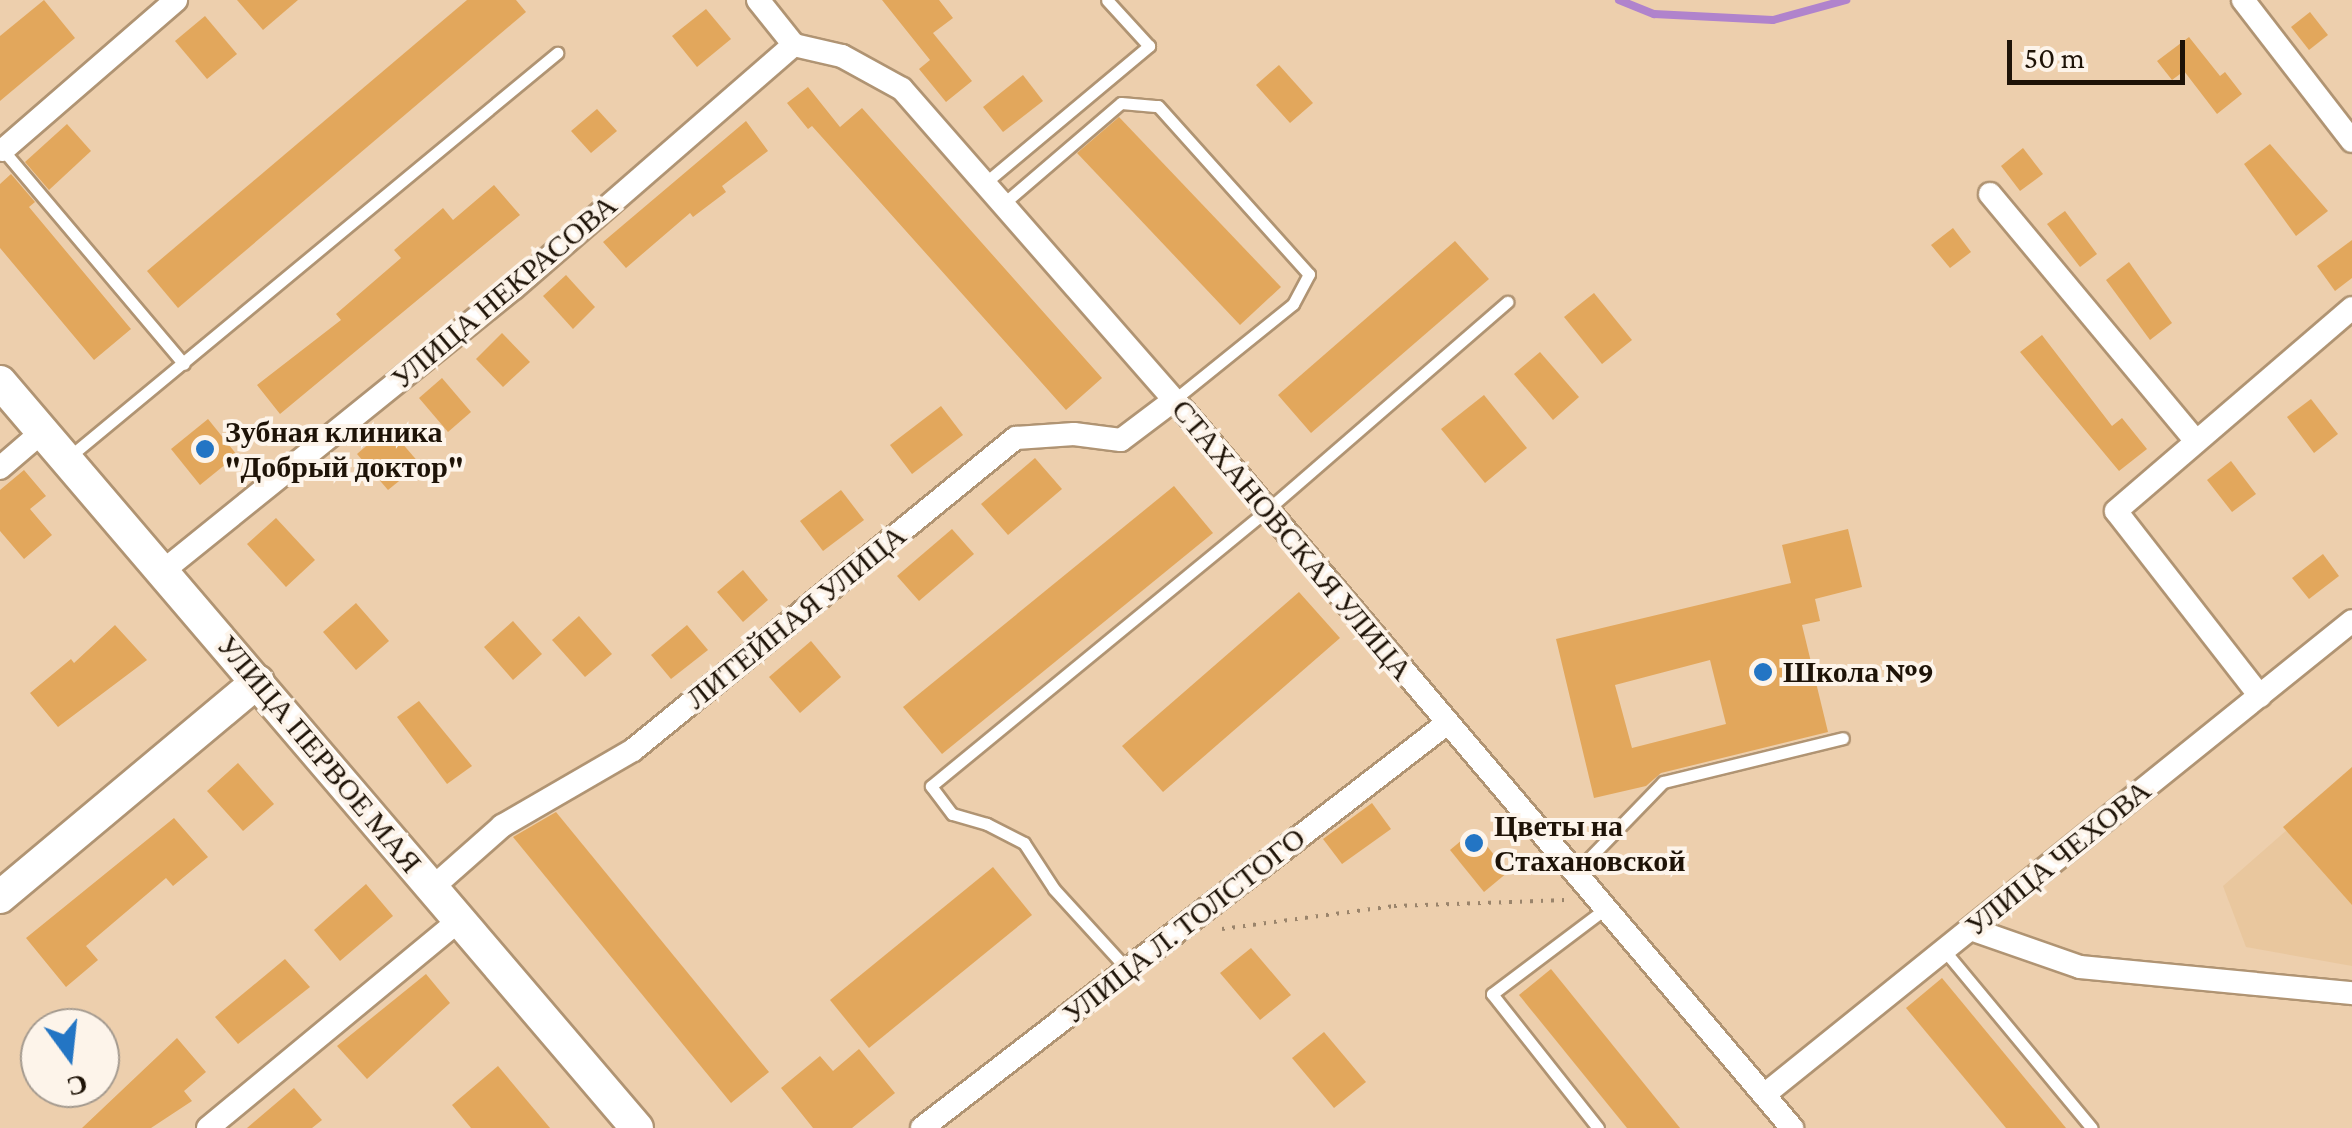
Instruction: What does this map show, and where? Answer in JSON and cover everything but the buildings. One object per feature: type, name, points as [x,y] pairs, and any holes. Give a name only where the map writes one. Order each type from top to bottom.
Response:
[{"type":"street","points":[[1,148],[176,0]]},
{"type":"street","points":[[758,0],[794,45]]},
{"type":"street","points":[[2243,0],[2352,141]]},
{"type":"street","name":"СТАХАНОВСКАЯ УЛИЦА","points":[[794,45],[842,56],[902,88],[1174,400],[1792,1128]]},
{"type":"street","name":"УЛИЦА НЕКРАСОВА","points":[[163,572],[514,288],[794,45]]},
{"type":"street","points":[[1990,194],[2195,440]]},
{"type":"street","points":[[2260,696],[2116,511],[2352,308]]},
{"type":"street","name":"УЛИЦА ПЕРВОЕ МАЯ","points":[[0,382],[459,920],[624,1124]]},
{"type":"street","name":"ЛИТЕЙНАЯ УЛИЦА","points":[[432,888],[502,826],[633,750],[1016,438],[1074,434],[1121,440],[1174,400]]},
{"type":"street","points":[[0,468],[42,432]]},
{"type":"street","name":"УЛИЦА ЧЕХОВА","points":[[1764,1095],[2352,620]]},
{"type":"street","points":[[0,897],[258,681]]},
{"type":"street","name":"УЛИЦА Л. ТОЛСТОГО","points":[[922,1128],[1446,724]]},
{"type":"street","points":[[208,1128],[459,920]]},
{"type":"street","points":[[1971,930],[2080,967],[2352,992]]},
{"type":"lane","points":[[984,183],[1149,46],[1107,0]]},
{"type":"lane","points":[[66,460],[557,52]]},
{"type":"lane","points":[[1002,204],[1121,103],[1158,106],[1309,274],[1292,304],[1174,400]]},
{"type":"lane","points":[[1,148],[184,364]]},
{"type":"lane","points":[[1128,969],[1054,889],[1024,843],[987,824],[952,814],[931,786],[1267,510],[1507,302]]},
{"type":"lane","points":[[1574,874],[1663,782],[1843,738]]},
{"type":"lane","points":[[1598,1128],[1492,994],[1604,909]]},
{"type":"lane","points":[[1944,950],[2092,1128]]},
{"type":"path","points":[[1220,929],[1394,906],[1565,900]]},
{"type":"shaded area","points":[[2352,773],[2352,966],[2246,947],[2223,886]]},
{"type":"waterway","points":[[1619,0],[1654,14],[1773,20],[1846,0]]},
{"type":"place","name":"Зубная клиника \"Добрый доктор\"","points":[[205,449]]},
{"type":"place","name":"Школа №9","points":[[1763,672]]},
{"type":"place","name":"Цветы на Стахановской","points":[[1474,843]]}]
